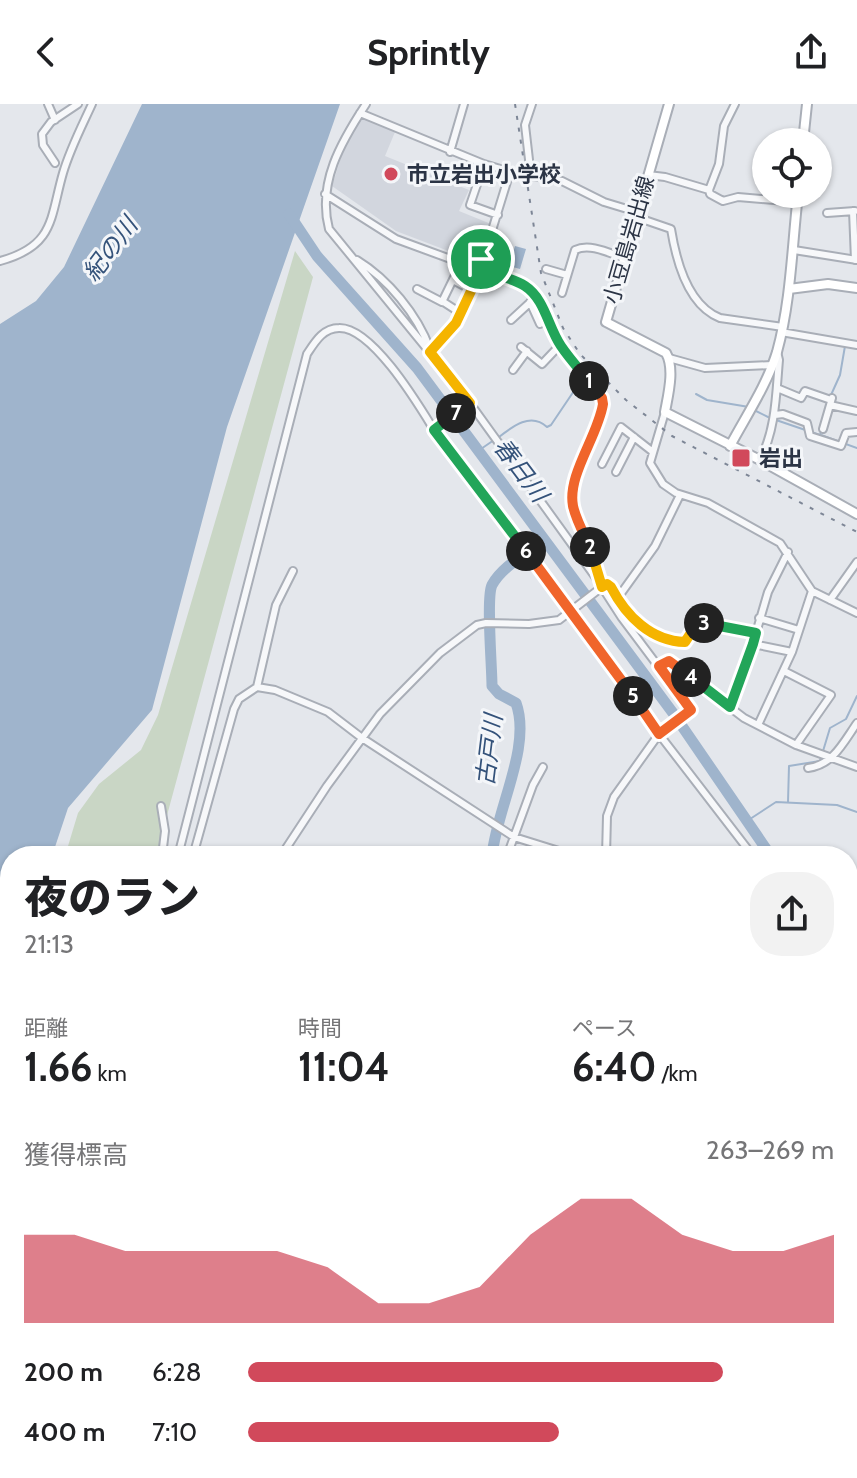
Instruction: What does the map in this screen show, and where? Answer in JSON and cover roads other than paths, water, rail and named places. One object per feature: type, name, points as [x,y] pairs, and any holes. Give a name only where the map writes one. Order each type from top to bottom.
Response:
[{"type":"main road","name":"小豆島岩出線","points":[[669,104],[606,322],[666,353],[669,358]]},
{"type":"main road","points":[[804,128],[807,104]]},
{"type":"main road","points":[[730,446],[777,352],[789,289],[797,208]]},
{"type":"main road","points":[[789,289],[828,284],[857,288]]},
{"type":"main road","points":[[669,358],[670,383],[665,412],[857,514]]},
{"type":"street","points":[[48,104],[55,120]]},
{"type":"street","points":[[65,104],[69,112]]},
{"type":"street","points":[[55,163],[43,145],[42,134],[55,120],[78,104]]},
{"type":"street","points":[[0,261],[27,251],[50,225],[69,153],[92,104]]},
{"type":"street","points":[[366,104],[332,166],[324,210],[329,229],[431,351],[691,710],[661,732],[614,797],[607,816],[606,846]]},
{"type":"street","points":[[450,152],[464,104]]},
{"type":"street","points":[[531,177],[525,125],[532,104]]},
{"type":"street","points":[[709,190],[720,159],[724,126],[735,104]]},
{"type":"street","points":[[360,113],[484,164],[531,177],[562,181],[671,229],[681,270],[695,299],[710,315],[857,345]]},
{"type":"street","points":[[484,164],[470,205],[498,215]]},
{"type":"street","points":[[492,273],[485,264],[485,253],[510,172]]},
{"type":"street","points":[[648,175],[709,190],[710,194],[723,201],[752,197]]},
{"type":"street","points":[[325,194],[396,239],[524,286],[560,345],[602,398],[602,414],[579,472],[573,499],[573,508],[596,563],[600,586]]},
{"type":"street","points":[[794,250],[856,260],[855,211],[827,213]]},
{"type":"street","points":[[562,293],[575,250],[590,247],[624,258]]},
{"type":"street","points":[[442,301],[453,280],[459,258],[477,260],[485,253]]},
{"type":"street","points":[[431,351],[456,323],[479,274],[459,263]]},
{"type":"street","points":[[546,269],[567,275]]},
{"type":"street","points":[[453,280],[466,287]]},
{"type":"street","points":[[417,289],[459,312]]},
{"type":"street","points":[[511,320],[533,299]]},
{"type":"street","points":[[533,299],[540,324]]},
{"type":"street","points":[[181,846],[307,354],[319,337],[330,329],[341,327],[360,335],[407,388],[434,430],[573,610],[746,846]]},
{"type":"street","points":[[513,370],[524,349],[542,364],[560,345]]},
{"type":"street","points":[[760,460],[768,444],[775,415],[777,352]]},
{"type":"street","points":[[669,358],[705,368],[772,365]]},
{"type":"street","points":[[777,388],[801,398],[805,391],[857,411]]},
{"type":"street","points":[[823,429],[831,401]]},
{"type":"street","points":[[434,430],[470,403]]},
{"type":"street","points":[[665,412],[650,467],[663,484],[680,495],[708,503],[773,539],[788,552],[812,591],[857,613]]},
{"type":"street","points":[[775,415],[783,414],[807,423],[810,436],[841,446],[846,433],[857,432]]},
{"type":"street","points":[[602,464],[621,427],[653,452]]},
{"type":"street","points":[[616,472],[634,437]]},
{"type":"street","points":[[616,596],[655,546],[680,495]]},
{"type":"street","points":[[730,707],[759,618],[788,552]]},
{"type":"street","points":[[830,600],[857,562]]},
{"type":"street","points":[[257,687],[276,605],[293,571]]},
{"type":"street","points":[[288,846],[380,714],[440,653],[477,625],[498,622],[551,623],[607,584],[636,621],[659,638],[685,642],[698,622],[756,633]]},
{"type":"street","points":[[758,725],[792,652],[812,591]]},
{"type":"street","points":[[759,618],[799,630]]},
{"type":"street","points":[[753,644],[792,652]]},
{"type":"street","points":[[659,666],[669,661],[758,725],[796,745],[857,767]]},
{"type":"street","points":[[784,671],[831,695],[796,745]]},
{"type":"street","points":[[196,846],[234,709],[239,699],[257,687],[275,690],[328,712],[362,738],[514,837],[543,846]]},
{"type":"street","points":[[808,768],[824,765],[831,759],[857,723]]},
{"type":"street","points":[[511,846],[533,785],[543,767]]},
{"type":"street","points":[[161,806],[165,831],[163,846]]},
{"type":"water","name":"紀の川","points":[[142,104],[340,104],[227,427],[152,710],[68,808],[55,846],[0,846],[0,324],[36,301],[64,267]]},
{"type":"water","points":[[515,246],[526,249],[520,269],[509,266]]},
{"type":"waterway","name":"春日川","points":[[289,214],[317,256],[417,368],[673,713],[764,846]]},
{"type":"waterway","points":[[831,395],[840,375],[845,346]]},
{"type":"waterway","points":[[499,437],[528,421],[547,427],[551,425],[582,379]]},
{"type":"waterway","points":[[696,394],[707,400],[749,407]]},
{"type":"waterway","points":[[754,410],[770,418]]},
{"type":"waterway","points":[[776,420],[820,435],[821,432]]},
{"type":"waterway","points":[[821,435],[857,448]]},
{"type":"waterway","points":[[478,451],[494,440]]},
{"type":"waterway","name":"古戸川","points":[[494,846],[516,759],[520,720],[516,703],[499,694],[492,686],[490,592],[502,572],[544,540]]},
{"type":"waterway","points":[[788,802],[789,766],[820,761],[830,728],[846,719],[857,696]]},
{"type":"waterway","points":[[747,821],[776,802],[837,805],[857,812]]},
{"type":"railway","points":[[515,104],[541,273],[563,328],[580,354],[626,400],[672,436],[857,532]]},
{"type":"place","name":"市立岩出小学校","points":[[391,174]]},
{"type":"place","name":"岩出","points":[[741,458]]}]
